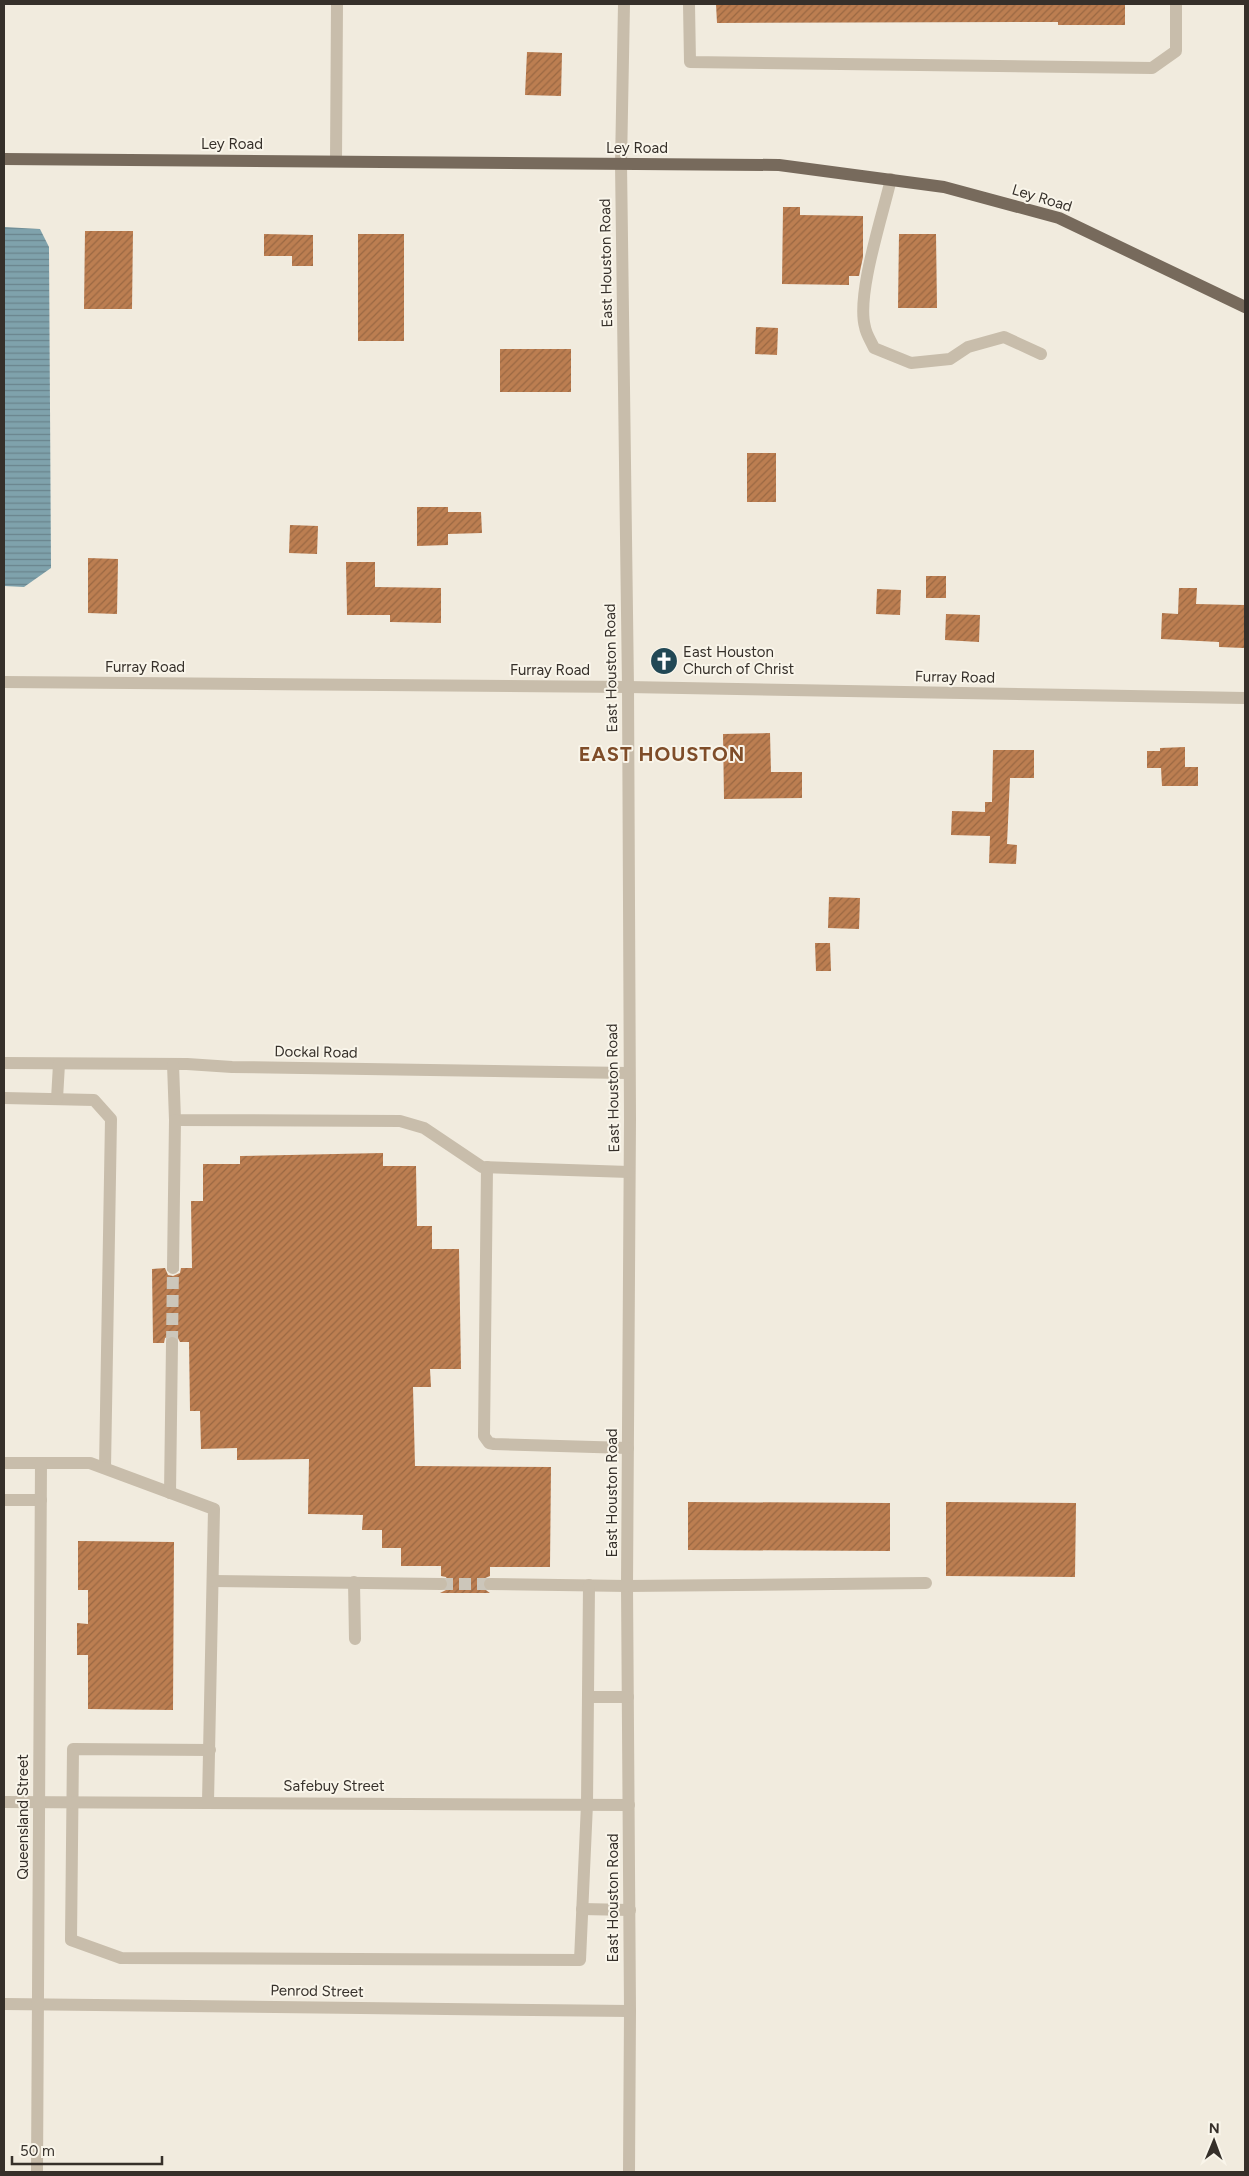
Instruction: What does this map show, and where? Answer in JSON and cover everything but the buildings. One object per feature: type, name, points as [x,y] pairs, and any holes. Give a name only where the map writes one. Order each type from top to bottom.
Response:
[{"type":"main road","name":"Ley Road","points":[[4,159],[779,165],[944,187],[1059,218],[1245,307]]},
{"type":"street","points":[[336,161],[337,4]]},
{"type":"street","name":"East Houston Road","points":[[624,4],[621,164],[628,687],[628,1073],[630,1172],[628,1448],[629,2172]]},
{"type":"street","points":[[689,4],[690,62],[1152,68],[1176,51],[1176,4]]},
{"type":"street","points":[[891,179],[865,291],[864,327],[874,348],[911,364],[950,360],[968,347],[1004,338],[1041,354]]},
{"type":"street","name":"Furray Road","points":[[4,682],[628,687],[1245,698]]},
{"type":"street","name":"Dockal Road","points":[[4,1063],[173,1064],[232,1067],[628,1073]]},
{"type":"street","points":[[57,1099],[59,1064]]},
{"type":"street","points":[[173,1064],[175,1120],[173,1268]]},
{"type":"street","points":[[4,1098],[94,1100],[111,1119],[105,1468]]},
{"type":"street","points":[[175,1120],[400,1121],[424,1128],[482,1167],[630,1172]]},
{"type":"street","points":[[487,1167],[484,1436],[489,1443],[494,1444],[628,1448]]},
{"type":"street","points":[[170,1493],[172,1342]]},
{"type":"street","points":[[4,1463],[90,1463],[214,1509],[208,1802]]},
{"type":"street","name":"Queensland Street","points":[[37,2172],[41,1463]]},
{"type":"street","points":[[4,1500],[41,1500]]},
{"type":"street","points":[[213,1581],[441,1584]]},
{"type":"street","points":[[354,1582],[355,1639]]},
{"type":"street","points":[[490,1584],[628,1586],[926,1583]]},
{"type":"street","points":[[210,1750],[73,1748],[71,1940],[121,1958],[580,1960],[587,1804],[589,1586]]},
{"type":"street","points":[[588,1697],[628,1697]]},
{"type":"street","name":"Safebuy Street","points":[[4,1802],[629,1805]]},
{"type":"street","points":[[582,1909],[630,1910]]},
{"type":"street","name":"Penrod Street","points":[[4,2004],[630,2011]]},
{"type":"water","points":[[4,227],[40,229],[49,247],[51,568],[24,587],[4,586]]},
{"type":"tunnel","points":[[172,1343],[173,1268]]},
{"type":"tunnel","points":[[441,1584],[490,1584]]},
{"type":"place","name":"East Houston Church of Christ","points":[[664,661]]},
{"type":"district","name":"EAST HOUSTON","points":[[662,754]]}]
